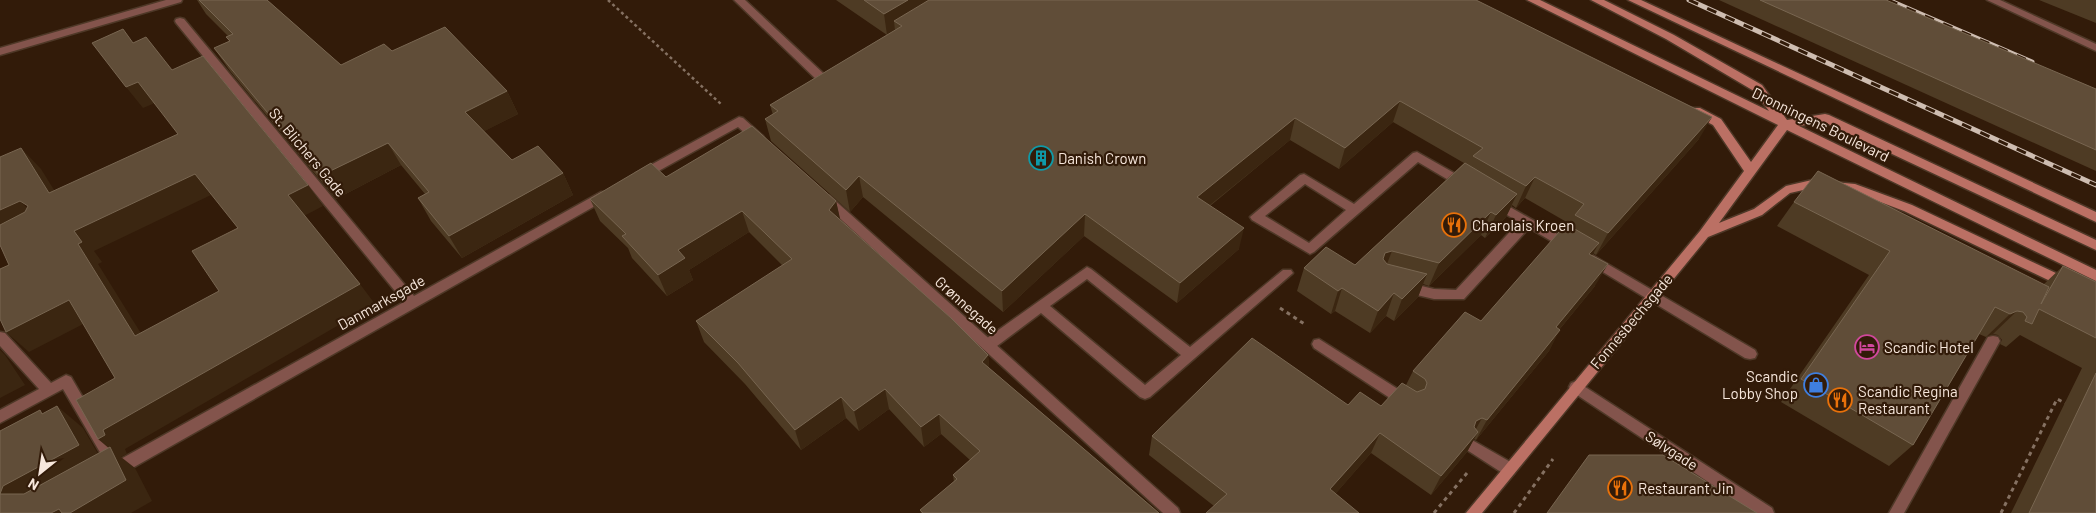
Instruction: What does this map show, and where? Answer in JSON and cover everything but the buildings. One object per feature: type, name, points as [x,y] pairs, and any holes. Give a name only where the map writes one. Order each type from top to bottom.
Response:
[{"type":"main road","name":"Dronningens Boulevard","points":[[1532,0],[2096,276]]},
{"type":"main road","points":[[1596,0],[1670,36],[1758,88],[1785,124],[1825,118],[2096,246]]},
{"type":"main road","points":[[1634,0],[2096,217]]},
{"type":"main road","points":[[1682,104],[1717,122],[1751,172]]},
{"type":"main road","name":"Fonnesbechsgade","points":[[1472,513],[1704,234],[1785,124]]},
{"type":"main road","points":[[1704,234],[1758,212],[1786,190],[1812,184],[1855,188],[1908,208],[2096,298]]},
{"type":"street","points":[[0,52],[177,0]]},
{"type":"street","points":[[738,0],[823,79],[840,69]]},
{"type":"street","points":[[1992,0],[2096,48]]},
{"type":"street","name":"St. Blichers Gade","points":[[180,21],[412,302]]},
{"type":"street","points":[[629,182],[739,121],[769,147]]},
{"type":"street","points":[[1355,210],[1304,178],[1256,217],[1310,249],[1355,210],[1417,156],[1750,354]]},
{"type":"street","name":"Grønnegade","points":[[813,187],[1173,513]]},
{"type":"street","name":"Danmarksgade","points":[[101,478],[613,191]]},
{"type":"street","points":[[1392,284],[1434,294],[1459,295],[1527,222]]},
{"type":"street","points":[[988,346],[1087,272],[1190,354]]},
{"type":"street","points":[[1041,306],[1145,393],[1287,273]]},
{"type":"street","points":[[0,337],[48,390]]},
{"type":"street","points":[[1896,513],[1993,341]]},
{"type":"street","points":[[1319,344],[1409,404]]},
{"type":"street","points":[[0,416],[66,381],[117,469]]},
{"type":"street","name":"Sølvgade","points":[[1576,387],[1767,513]]},
{"type":"street","points":[[1472,446],[1509,469]]},
{"type":"path","points":[[608,0],[739,121]]},
{"type":"path","points":[[1260,296],[1321,334],[1319,344]]},
{"type":"path","points":[[2001,513],[2057,399],[2073,408]]},
{"type":"railway","points":[[1689,0],[2096,185]]},
{"type":"railway","points":[[1888,0],[2032,62]]},
{"type":"place","name":"Danish Crown","points":[[1041,158]]},
{"type":"place","name":"Charolais Kroen","points":[[1454,225]]},
{"type":"place","name":"Scandic Hotel","points":[[1867,347]]},
{"type":"place","name":"Scandic Lobby Shop","points":[[1816,385]]},
{"type":"place","name":"Scandic Regina Restaurant","points":[[1840,400]]},
{"type":"place","name":"Restaurant Jin","points":[[1620,488]]}]
